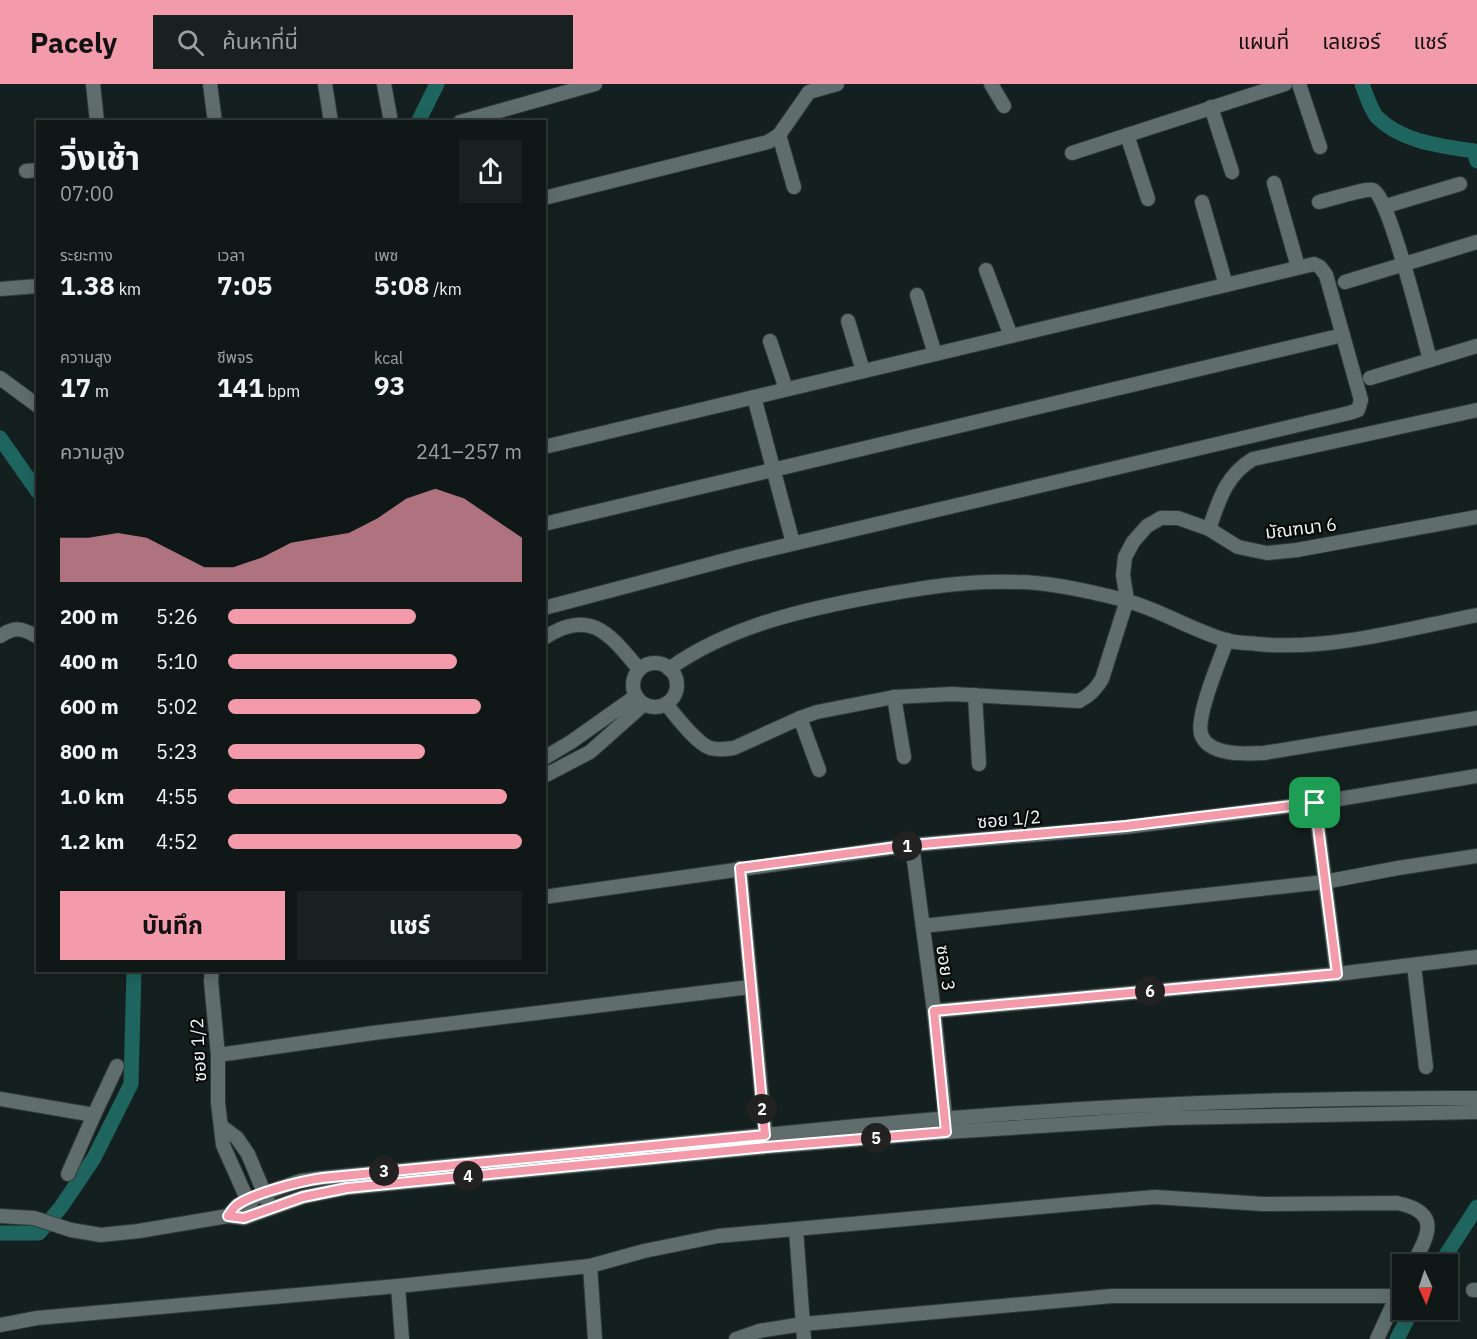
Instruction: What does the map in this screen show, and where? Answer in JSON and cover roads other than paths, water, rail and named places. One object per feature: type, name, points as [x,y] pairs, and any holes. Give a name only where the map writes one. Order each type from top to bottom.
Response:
[{"type":"street","points":[[93,84],[97,120]]},
{"type":"street","points":[[210,84],[215,120]]},
{"type":"street","points":[[325,84],[331,120]]},
{"type":"street","points":[[384,84],[391,120]]},
{"type":"street","points":[[467,120],[594,84]]},
{"type":"street","points":[[546,198],[768,142],[779,135],[809,92],[837,84]]},
{"type":"street","points":[[991,84],[1005,106]]},
{"type":"street","points":[[1072,153],[1285,84]]},
{"type":"street","points":[[1299,84],[1320,147]]},
{"type":"street","points":[[1211,107],[1232,172]]},
{"type":"street","points":[[779,135],[794,187]]},
{"type":"street","points":[[1127,135],[1148,199]]},
{"type":"street","points":[[1274,183],[1298,267]]},
{"type":"street","points":[[1386,206],[1460,184]]},
{"type":"street","points":[[1319,202],[1371,190],[1379,194],[1386,206],[1430,360]]},
{"type":"street","points":[[1202,202],[1226,285]]},
{"type":"street","points":[[1345,282],[1477,242]]},
{"type":"street","points":[[546,447],[1314,264],[1323,270],[1361,399],[1358,410],[1349,413],[793,543],[546,607]]},
{"type":"street","points":[[986,270],[1011,336]]},
{"type":"street","points":[[0,289],[36,286]]},
{"type":"street","points":[[917,295],[935,354]]},
{"type":"street","points":[[848,321],[863,371]]},
{"type":"street","points":[[546,524],[1343,335]]},
{"type":"street","points":[[771,341],[786,389]]},
{"type":"street","points":[[1370,378],[1477,346]]},
{"type":"street","points":[[0,378],[36,405]]},
{"type":"street","points":[[754,397],[793,543]]},
{"type":"street","points":[[1209,529],[1221,495],[1238,468],[1253,459],[1477,410]]},
{"type":"street","name":"มัณฑนา 6","points":[[1127,600],[1123,575],[1125,556],[1133,542],[1147,526],[1161,518],[1178,518],[1209,529],[1238,548],[1267,552],[1297,550],[1477,517]]},
{"type":"street","points":[[669,669],[689,655],[710,645],[788,615],[936,586],[989,581],[1021,582],[1127,600],[1227,640],[1261,644],[1300,645],[1356,638],[1477,615]]},
{"type":"street","points":[[666,704],[701,742],[710,748],[734,748],[800,718],[828,710],[894,698],[952,694],[1079,701],[1088,696],[1102,679],[1127,600]]},
{"type":"street","points":[[546,637],[571,626],[592,625],[616,642],[639,669]]},
{"type":"street","points":[[0,636],[14,629],[25,630],[36,636]]},
{"type":"street","points":[[1227,640],[1204,705],[1201,723],[1201,734],[1208,744],[1220,750],[1240,755],[1264,753],[1477,718]]},
{"type":"street","points":[[654,663],[662,664],[669,669],[675,677],[677,687],[673,697],[666,704],[655,707],[640,700],[633,687],[634,678],[639,669],[654,663]]},
{"type":"street","points":[[975,695],[979,764]]},
{"type":"street","points":[[894,698],[904,757]]},
{"type":"street","points":[[546,757],[640,700]]},
{"type":"street","points":[[546,775],[590,752],[640,700]]},
{"type":"street","points":[[800,718],[819,770]]},
{"type":"street","name":"ซอย 1/2","points":[[546,897],[912,845],[1126,826],[1315,803],[1477,776]]},
{"type":"street","points":[[1315,803],[1337,974]]},
{"type":"street","name":"ซอย 3","points":[[912,845],[934,1011],[946,1132]]},
{"type":"street","points":[[922,926],[1324,882],[1477,856]]},
{"type":"street","points":[[740,868],[766,1141]]},
{"type":"street","points":[[934,1011],[1337,974],[1477,957]]},
{"type":"street","points":[[1414,966],[1426,1067]]},
{"type":"street","name":"ซอย 1/2","points":[[212,972],[218,1055],[218,1103],[223,1145],[254,1214]]},
{"type":"street","points":[[218,1055],[373,1033],[750,987]]},
{"type":"street","points":[[68,1174],[117,1066]]},
{"type":"street","points":[[0,1216],[34,1218],[71,1230],[101,1235],[222,1217],[244,1218],[314,1194],[347,1188],[766,1141],[945,1118],[1184,1104],[1477,1098]]},
{"type":"street","points":[[0,1099],[94,1115]]},
{"type":"street","points":[[222,1217],[237,1205],[265,1193],[300,1181],[322,1178],[766,1141],[1167,1118],[1477,1112]]},
{"type":"street","points":[[221,1126],[237,1138],[248,1154],[271,1208]]},
{"type":"street","points":[[0,1325],[37,1318],[398,1286],[590,1266],[683,1242],[718,1236],[1155,1197],[1263,1204],[1397,1203],[1412,1206],[1420,1210],[1428,1223],[1426,1241],[1419,1254]]},
{"type":"street","points":[[796,1228],[804,1339]]},
{"type":"street","points":[[590,1266],[595,1339]]},
{"type":"street","points":[[398,1286],[402,1339]]},
{"type":"street","points":[[736,1339],[759,1331],[802,1324],[1112,1296],[1392,1291]]},
{"type":"street","points":[[1377,1339],[1392,1308]]},
{"type":"waterway","points":[[419,120],[437,84]]},
{"type":"waterway","points":[[1362,84],[1373,111],[1388,126],[1423,142],[1474,151],[1477,161]]},
{"type":"waterway","points":[[0,438],[36,489]]},
{"type":"waterway","points":[[0,1233],[39,1233],[61,1207],[94,1158],[131,1084],[134,972]]},
{"type":"waterway","points":[[1446,1254],[1477,1207]]},
{"type":"waterway","points":[[1397,1339],[1407,1320]]}]
